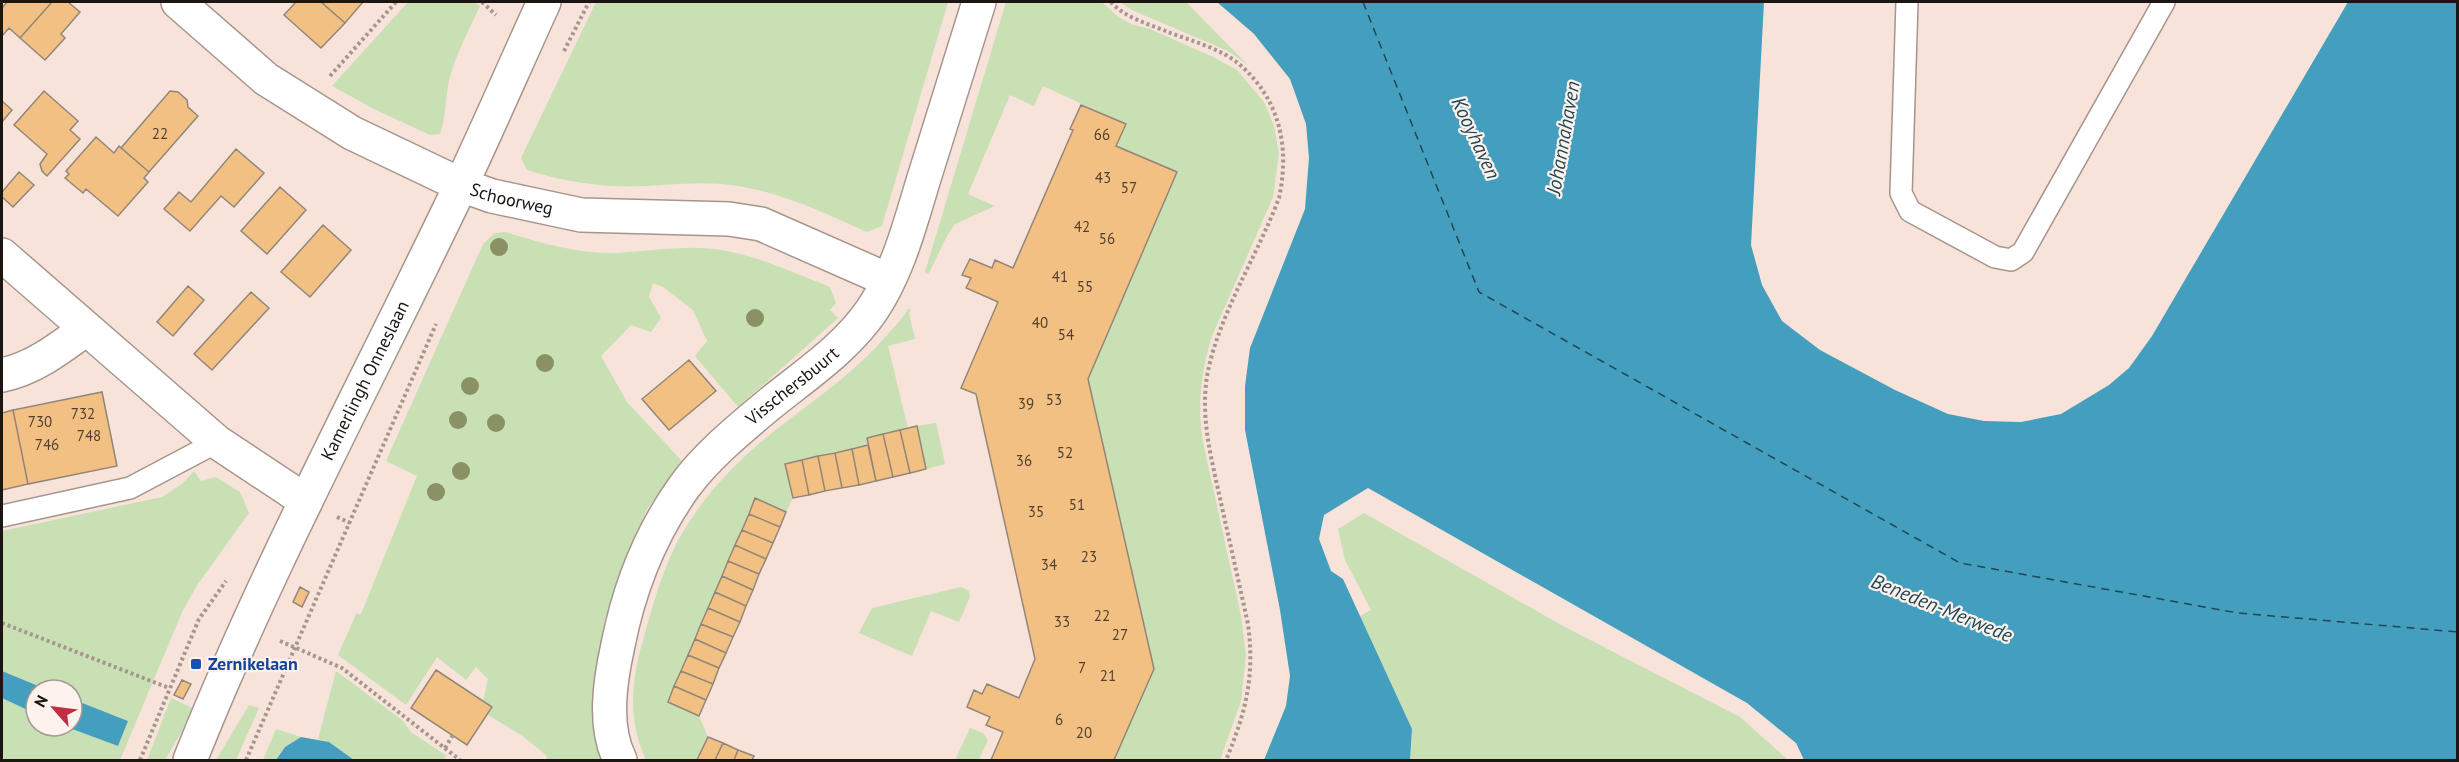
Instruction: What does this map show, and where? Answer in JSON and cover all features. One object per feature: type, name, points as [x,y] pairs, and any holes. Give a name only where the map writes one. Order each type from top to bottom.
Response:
[{"type":"street","name":"Schoorweg","points":[[178,2],[267,79],[352,133],[461,185],[492,196],[581,215],[729,219],[761,224],[888,280]]},
{"type":"street","name":"Kamerlingh Onneslaan","points":[[190,760],[223,677],[306,501],[461,185],[544,2]]},
{"type":"street","name":"Visschersbuurt","points":[[620,760],[610,728],[611,675],[621,629],[648,549],[685,486],[704,464],[760,411],[852,335],[872,309],[888,280],[910,223],[979,2]]},
{"type":"street","points":[[2,255],[217,442],[306,501]]},
{"type":"street","points":[[2,375],[13,373],[53,353],[86,329]]},
{"type":"lane","points":[[1907,2],[1900,193],[1910,211],[1995,257],[2011,260],[2023,252],[2164,2]]},
{"type":"lane","points":[[2,516],[130,488],[217,442]]},
{"type":"path","points":[[305,103],[396,2]]},
{"type":"path","points":[[482,2],[496,15]]},
{"type":"path","points":[[564,52],[589,2]]},
{"type":"path","points":[[1112,2],[1132,17],[1214,50],[1238,63],[1258,83],[1274,110],[1284,146],[1283,180],[1279,198],[1215,344],[1208,373],[1206,426],[1208,441],[1248,624],[1252,652],[1249,690],[1243,717],[1226,760]]},
{"type":"path","points":[[246,760],[440,316]]},
{"type":"path","points":[[2,623],[169,688]]},
{"type":"path","points":[[280,641],[342,668],[460,760]]},
{"type":"path","points":[[445,748],[453,735]]},
{"type":"path","points":[[449,760],[453,755]]},
{"type":"green space","points":[[408,2],[474,2],[480,6],[451,73],[440,134],[430,135],[332,86]]},
{"type":"green space","points":[[596,2],[948,2],[882,226],[867,232],[778,195],[740,186],[708,183],[604,185],[571,181],[527,170],[521,158]]},
{"type":"green space","points":[[1006,2],[1102,2],[1117,16],[1131,24],[1150,29],[1237,70],[1264,102],[1274,126],[1279,153],[1273,197],[1212,336],[1201,389],[1200,415],[1203,442],[1241,616],[1246,655],[1241,701],[1220,760],[1114,760],[1154,669],[1088,379],[1177,172],[1116,146],[1125,124],[1043,86],[1034,106],[1010,95],[968,194],[995,206],[955,224],[930,271],[928,274],[925,272]]},
{"type":"green space","points":[[1120,2],[1186,2],[1248,65],[1228,51],[1132,10]]},
{"type":"green space","points":[[505,232],[547,244],[589,252],[617,253],[703,248],[731,252],[769,263],[830,287],[836,303],[830,310],[838,318],[738,407],[695,356],[707,341],[693,310],[663,287],[653,283],[649,297],[661,318],[651,332],[631,325],[601,356],[627,402],[682,461],[647,509],[605,618],[593,689],[593,722],[603,760],[547,760],[546,755],[521,735],[488,715],[492,707],[483,701],[488,679],[476,667],[466,680],[437,657],[406,705],[338,655],[356,614],[361,614],[417,476],[386,461],[483,244],[495,233]]},
{"type":"green space","points":[[908,309],[911,310],[909,313],[915,339],[888,346],[908,428],[867,438],[868,445],[785,464],[793,498],[786,512],[755,498],[668,702],[699,716],[708,737],[697,760],[646,760],[633,713],[634,681],[640,649],[657,592],[679,539],[695,513],[729,472],[768,436],[864,359]]},
{"type":"green space","points":[[936,423],[945,464],[926,469],[917,426]]},
{"type":"green space","points":[[194,471],[201,481],[216,477],[240,492],[249,513],[198,584],[183,610],[120,760],[7,760],[2,758],[2,698],[24,708],[24,738],[84,738],[84,733],[118,746],[128,721],[84,704],[84,678],[24,678],[24,680],[2,671],[2,531],[162,497],[182,484]]},
{"type":"green space","points":[[1364,513],[1565,627],[1740,717],[1788,760],[1410,760],[1412,729],[1360,616],[1371,610],[1345,560],[1338,529]]},
{"type":"green space","points":[[961,587],[969,591],[970,597],[959,622],[931,611],[912,656],[859,633],[872,608]]},
{"type":"green space","points":[[336,671],[402,720],[411,732],[447,756],[443,760],[354,760],[329,742],[318,739]]},
{"type":"green space","points":[[171,698],[195,709],[165,760],[147,760]]},
{"type":"green space","points":[[249,705],[259,708],[236,760],[216,760]]},
{"type":"green space","points":[[970,728],[983,733],[988,740],[979,760],[955,760]]},
{"type":"green space","points":[[276,729],[301,737],[285,747],[276,760],[263,760]]},
{"type":"water","points":[[1217,2],[1764,2],[1751,245],[1762,285],[1782,321],[1820,350],[1895,390],[1948,414],[1984,421],[2021,422],[2061,414],[2109,385],[2129,368],[2152,336],[2348,2],[2457,2],[2457,760],[1804,760],[1796,743],[1747,703],[1368,488],[1324,515],[1319,539],[1331,571],[1343,579],[1412,729],[1410,760],[1264,760],[1286,706],[1290,676],[1280,610],[1245,430],[1245,386],[1250,348],[1305,209],[1309,158],[1306,124],[1290,79],[1254,34]]},
{"type":"water","points":[[2,671],[24,680],[24,708],[2,698]]},
{"type":"water","points":[[84,704],[128,721],[118,746],[84,733]]},
{"type":"water","points":[[301,737],[329,742],[354,760],[276,760],[285,747]]},
{"type":"building","points":[[7,2],[52,2],[20,38],[9,28],[2,36],[2,8]]},
{"type":"building","points":[[52,2],[68,2],[80,12],[61,34],[65,38],[45,60],[20,38]]},
{"type":"building","points":[[296,2],[321,2],[345,23],[321,48],[284,15]]},
{"type":"building","points":[[321,2],[363,2],[345,23]]},
{"type":"building","points":[[44,91],[78,121],[70,130],[80,139],[47,176],[40,164],[47,154],[14,125]]},
{"type":"building","points":[[170,91],[178,92],[187,100],[188,107],[198,116],[149,172],[121,148]]},
{"type":"building","points":[[2,101],[12,110],[2,122]]},
{"type":"building","points":[[1081,105],[1126,124],[1116,146],[1177,172],[1088,379],[1154,669],[1114,760],[991,760],[1003,732],[986,725],[990,717],[967,707],[974,690],[982,694],[987,684],[1019,698],[1035,659],[976,394],[961,388],[998,302],[966,288],[971,278],[962,275],[970,259],[992,268],[995,260],[1013,268],[1073,130],[1070,129]]},
{"type":"building","points":[[96,137],[114,153],[119,146],[149,172],[144,178],[148,182],[118,216],[86,189],[83,193],[65,178],[69,174],[66,171]]},
{"type":"building","points":[[236,149],[264,173],[234,207],[221,196],[190,231],[164,209],[179,192],[191,202]]},
{"type":"building","points":[[19,172],[34,185],[13,207],[2,197],[2,192]]},
{"type":"building","points":[[280,187],[306,210],[267,254],[241,231]]},
{"type":"building","points":[[323,225],[351,250],[310,297],[281,272]]},
{"type":"building","points":[[188,286],[204,300],[173,336],[157,322]]},
{"type":"building","points":[[251,292],[269,308],[212,370],[194,354]]},
{"type":"building","points":[[689,360],[716,391],[669,430],[642,399]]},
{"type":"building","points":[[102,392],[117,466],[28,484],[13,410]]},
{"type":"building","points":[[13,410],[28,484],[2,490],[2,413]]},
{"type":"building","points":[[917,426],[926,469],[910,473],[900,430]]},
{"type":"building","points":[[900,430],[910,473],[893,477],[883,434]]},
{"type":"building","points":[[883,434],[893,477],[876,481],[867,438]]},
{"type":"building","points":[[868,445],[876,481],[859,485],[852,449]]},
{"type":"building","points":[[852,449],[859,485],[842,488],[835,453]]},
{"type":"building","points":[[835,453],[842,488],[825,491],[818,456]]},
{"type":"building","points":[[818,456],[825,491],[809,495],[802,460]]},
{"type":"building","points":[[802,460],[809,495],[793,498],[785,464]]},
{"type":"building","points":[[755,498],[786,512],[780,527],[749,514]]},
{"type":"building","points":[[749,514],[780,527],[773,543],[742,530]]},
{"type":"building","points":[[742,530],[773,543],[766,559],[735,545]]},
{"type":"building","points":[[735,545],[766,559],[759,574],[728,561]]},
{"type":"building","points":[[728,561],[759,574],[753,590],[722,576]]},
{"type":"building","points":[[722,576],[753,590],[746,606],[715,592]]},
{"type":"building","points":[[300,587],[309,592],[302,607],[293,602]]},
{"type":"building","points":[[715,592],[746,606],[740,622],[708,608]]},
{"type":"building","points":[[708,608],[740,622],[733,637],[701,624]]},
{"type":"building","points":[[701,624],[733,637],[726,653],[695,639]]},
{"type":"building","points":[[695,639],[726,653],[719,668],[688,655]]},
{"type":"building","points":[[688,655],[719,668],[713,684],[681,671]]},
{"type":"building","points":[[436,670],[492,707],[467,745],[411,708]]},
{"type":"building","points":[[681,671],[713,684],[706,700],[674,686]]},
{"type":"building","points":[[182,680],[191,684],[183,699],[174,695]]},
{"type":"building","points":[[674,686],[706,700],[699,716],[668,702]]},
{"type":"building","points":[[708,737],[723,743],[715,760],[697,760]]},
{"type":"building","points":[[723,743],[738,750],[734,760],[715,760]]},
{"type":"building","points":[[738,750],[754,756],[752,760],[734,760]]},
{"type":"ferry route","points":[[1363,2],[1479,292],[1960,563],[2238,613],[2458,632]]},
{"type":"place","name":"Zernikelaan","points":[[196,664]]},
{"type":"water label","name":"Kooyhaven","points":[[1476,138]]},
{"type":"water label","name":"Johannahaven","points":[[1563,138]]},
{"type":"water label","name":"Beneden-Merwede","points":[[1942,608]]}]
